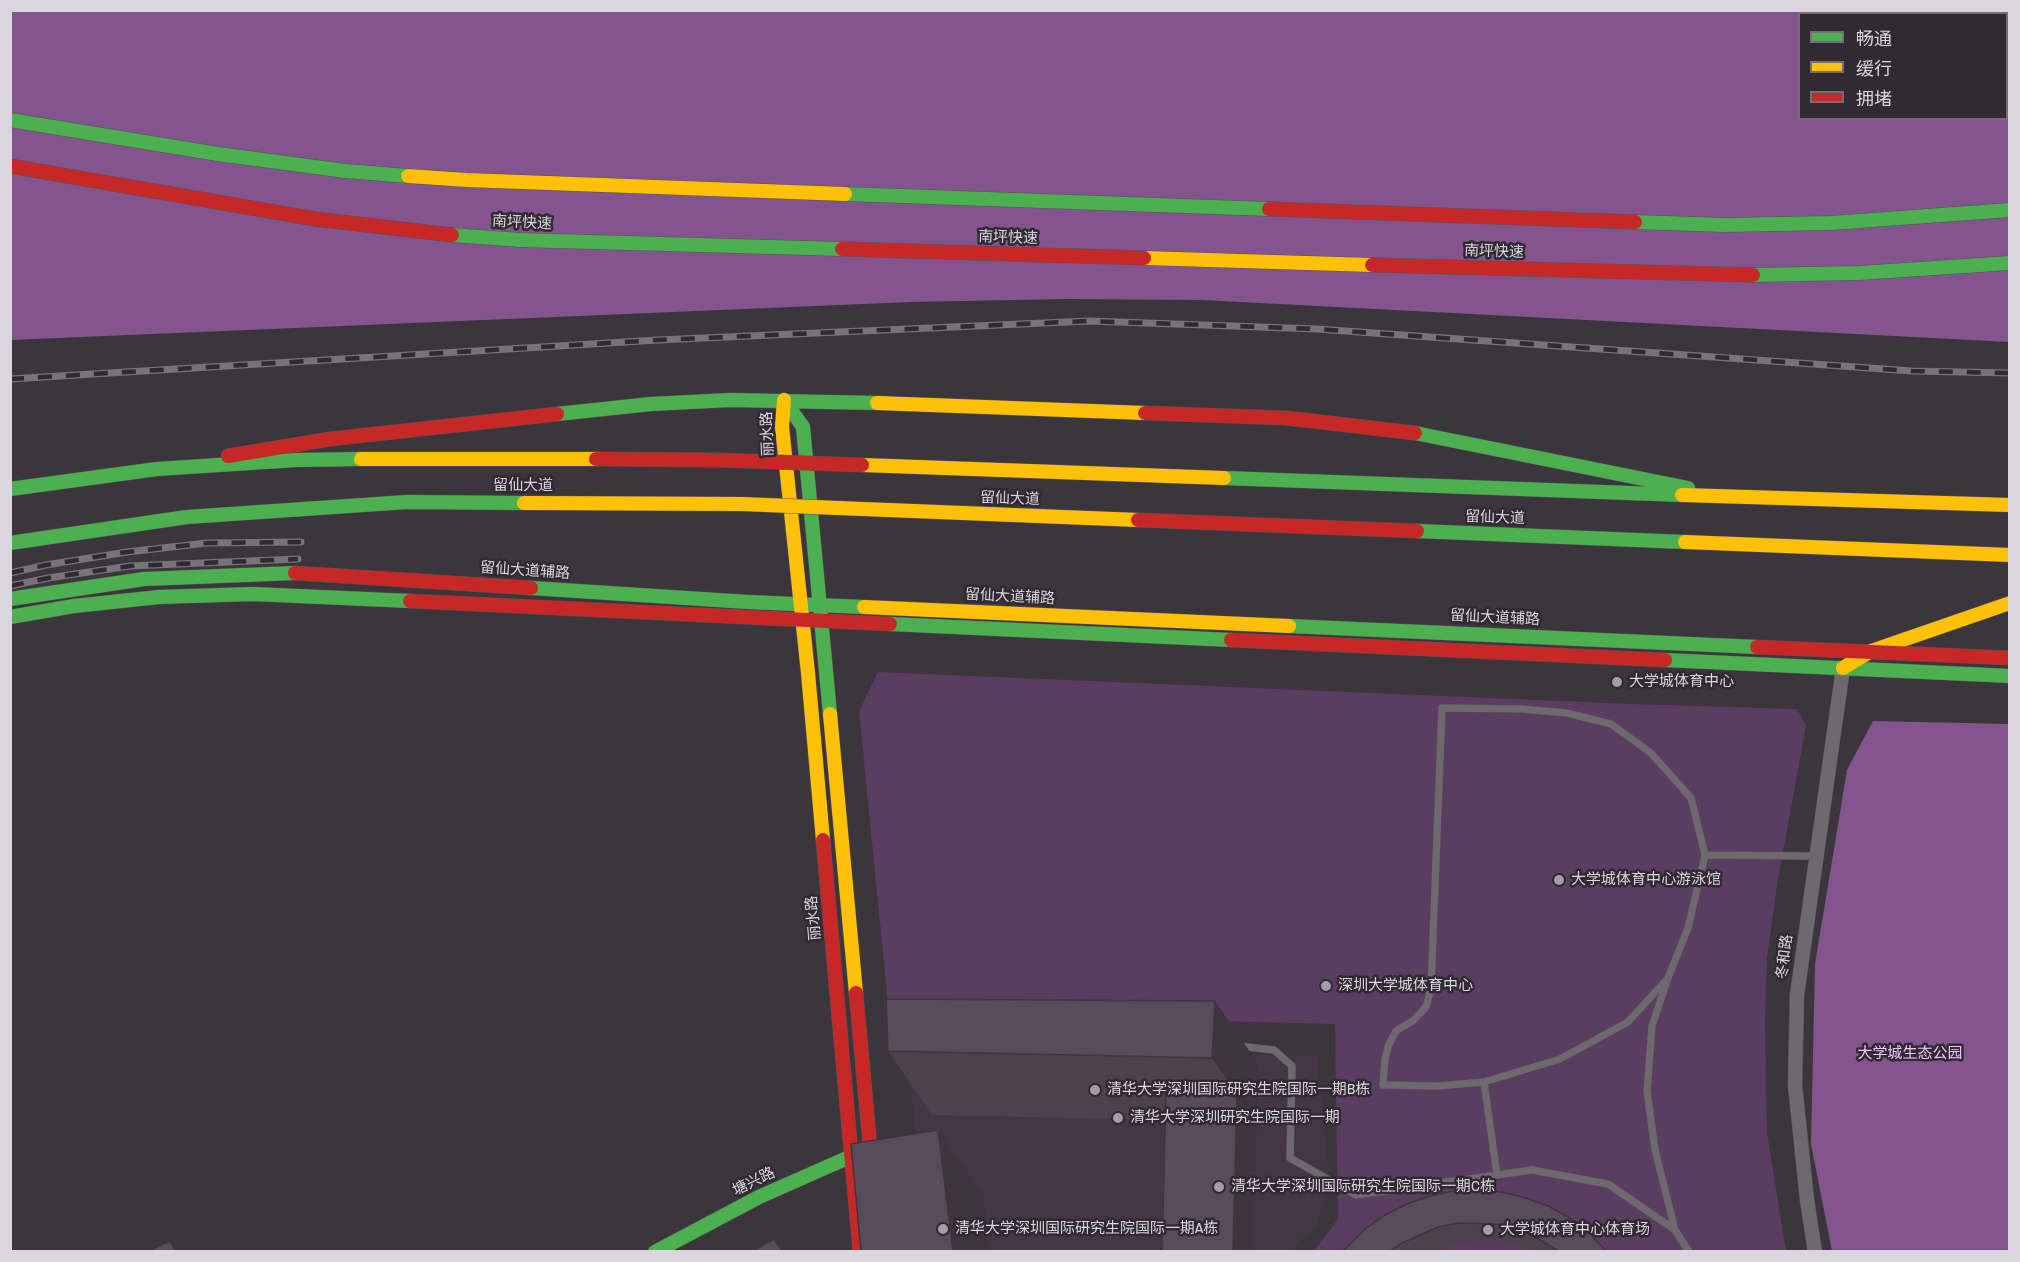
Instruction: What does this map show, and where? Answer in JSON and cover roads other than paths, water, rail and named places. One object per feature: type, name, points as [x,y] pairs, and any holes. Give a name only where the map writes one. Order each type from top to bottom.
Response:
[{"type":"main road","points":[[10,120],[218,154],[333,169],[467,180],[1724,225],[1831,223],[2010,210]]},
{"type":"main road","name":"南坪快速","points":[[10,166],[315,219],[415,232],[520,240],[1723,275],[1859,273],[2010,263]]},
{"type":"main road","points":[[157,469],[330,439],[661,404],[784,400],[1286,418],[1348,424],[1417,433],[1651,481],[1759,498]]},
{"type":"main road","name":"丽水路","points":[[784,400],[782,427],[801,604],[860,1251]]},
{"type":"main road","name":"丽水路","points":[[784,400],[803,427],[873,1182]]},
{"type":"main road","name":"留仙大道","points":[[10,489],[157,469],[296,460],[400,458],[717,460],[2010,505]]},
{"type":"main road","name":"留仙大道","points":[[10,543],[187,517],[384,503],[742,504],[2010,555]]},
{"type":"main road","name":"留仙大道辅路","points":[[10,599],[144,579],[298,573],[821,605],[2010,658]]},
{"type":"main road","points":[[10,617],[75,606],[159,597],[253,594],[2010,676]]},
{"type":"main road","points":[[1843,668],[1871,651],[2010,603]]},
{"type":"main road","name":"塘兴路","points":[[655,1251],[759,1197],[870,1148]]},
{"type":"street","name":"冬和路","points":[[1815,1251],[1805,1189],[1795,1085],[1797,995],[1843,668]]},
{"type":"lane","points":[[1668,978],[1628,1022],[1560,1059],[1484,1082],[1438,1086],[1383,1085],[1385,1058],[1389,1044],[1396,1031],[1414,1020],[1426,1007],[1431,988],[1442,708],[1521,709],[1567,713],[1611,724],[1651,753],[1691,798],[1705,855],[1688,928],[1652,1026],[1647,1091],[1655,1150],[1675,1230],[1689,1251]]},
{"type":"lane","points":[[1705,855],[1817,856]]},
{"type":"lane","points":[[1231,1046],[1274,1050],[1292,1066],[1290,1158],[1356,1195],[1532,1170],[1608,1184],[1675,1230]]},
{"type":"lane","points":[[1484,1082],[1497,1175]]},
{"type":"railway","points":[[10,379],[658,340],[1089,321],[1317,329],[1912,371],[2010,373]]},
{"type":"railway","points":[[10,573],[127,552],[207,543],[301,542]]},
{"type":"railway","points":[[10,586],[130,566],[298,559]]},
{"type":"place","name":"大学城体育中心","points":[[1617,682]]},
{"type":"place","name":"大学城体育中心游泳馆","points":[[1559,880]]},
{"type":"place","name":"深圳大学城体育中心","points":[[1326,986]]},
{"type":"place","name":"清华大学深圳国际研究生院国际一期B栋","points":[[1095,1090]]},
{"type":"place","name":"清华大学深圳研究生院国际一期","points":[[1118,1118]]},
{"type":"place","name":"清华大学深圳国际研究生院国际一期C栋","points":[[1219,1187]]},
{"type":"place","name":"清华大学深圳国际研究生院国际一期A栋","points":[[943,1229]]},
{"type":"place","name":"大学城体育中心体育场","points":[[1488,1230]]},
{"type":"park label","name":"大学城生态公园","points":[[1910,1054]]}]
